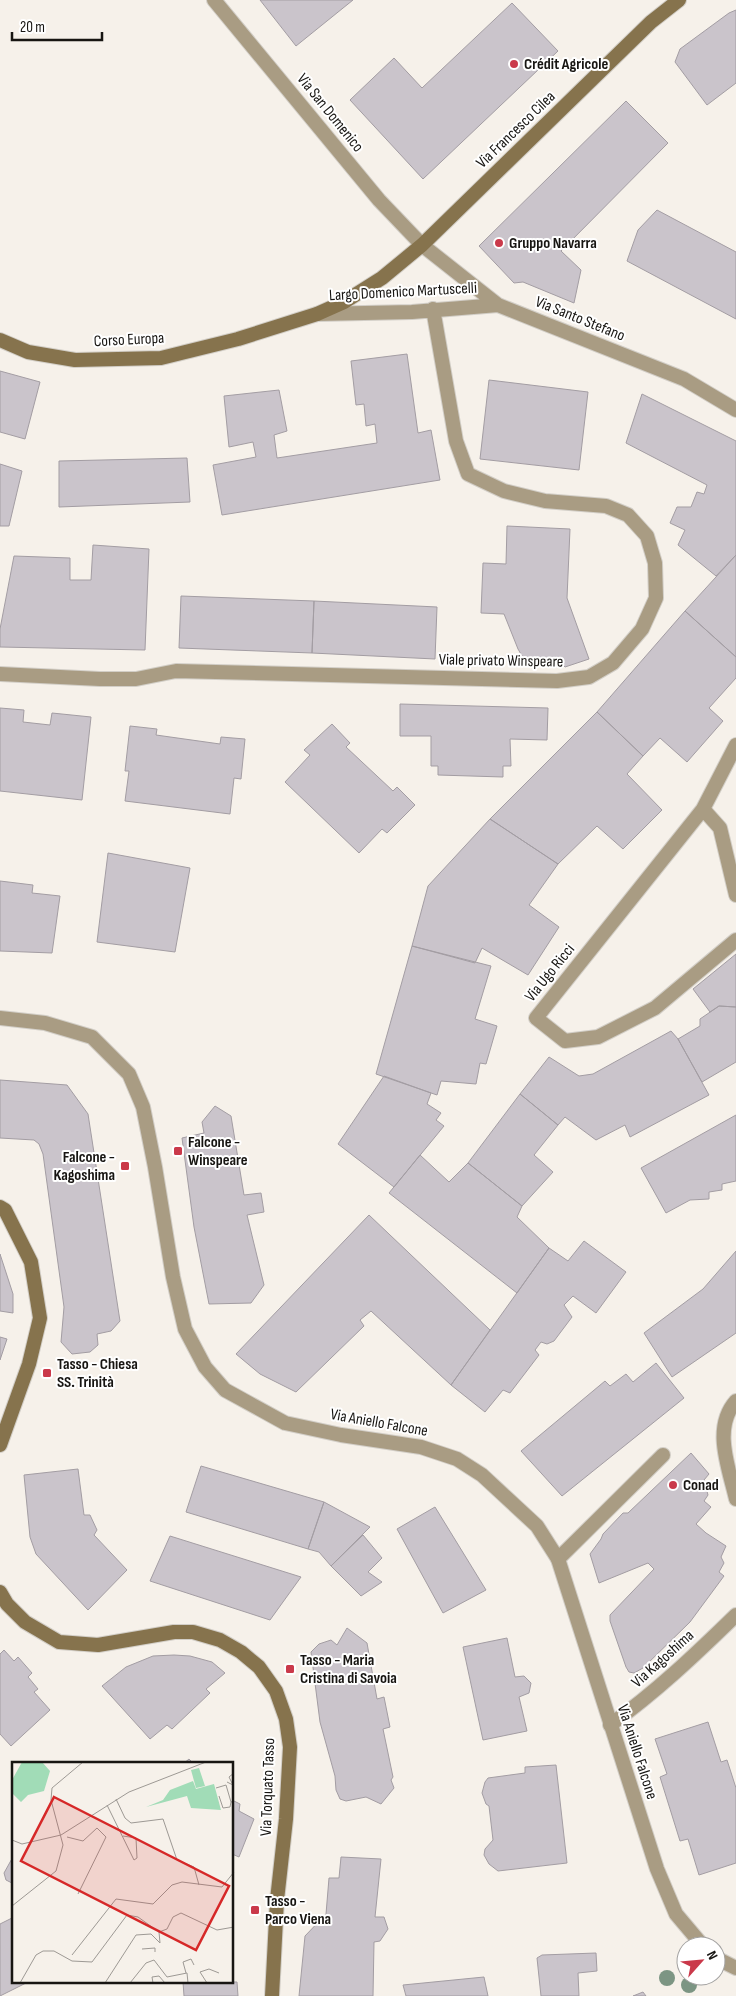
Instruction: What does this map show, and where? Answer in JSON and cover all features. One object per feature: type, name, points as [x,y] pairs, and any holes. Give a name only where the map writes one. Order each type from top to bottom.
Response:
[{"type":"main road","name":"Via Francesco Cilea","points":[[422,244],[651,22],[679,0]]},
{"type":"main road","name":"Largo Domenico Martuscelli","points":[[317,314],[344,302],[382,278],[422,244]]},
{"type":"main road","name":"Corso Europa","points":[[0,340],[28,352],[75,360],[161,358],[238,339],[317,314]]},
{"type":"main road","points":[[0,1207],[5,1210],[31,1262],[40,1318],[29,1364],[0,1445]]},
{"type":"main road","name":"Via Torquato Tasso","points":[[0,1592],[7,1604],[26,1622],[59,1642],[98,1644],[174,1632],[193,1632],[220,1640],[241,1652],[259,1667],[276,1691],[286,1719],[290,1747],[286,1819],[276,1900],[272,1996]]},
{"type":"street","name":"Via San Domenico","points":[[214,0],[379,200],[422,244]]},
{"type":"street","name":"Via Santo Stefano","points":[[422,244],[498,305],[684,379],[736,410]]},
{"type":"street","name":"Largo Domenico Martuscelli","points":[[317,314],[412,312],[498,305]]},
{"type":"street","name":"Viale privato Winspeare","points":[[0,674],[100,680],[136,679],[176,671],[556,681],[588,677],[613,663],[642,629],[656,598],[656,563],[647,536],[628,516],[606,506],[545,501],[504,491],[468,474],[456,441],[433,310]]},
{"type":"street","name":"Via Ugo Ricci","points":[[736,745],[704,809],[536,1018],[565,1041],[598,1037],[655,1008],[736,940]]},
{"type":"street","points":[[704,809],[720,828],[736,895]]},
{"type":"street","name":"Via Aniello Falcone","points":[[0,1018],[45,1023],[92,1037],[129,1074],[143,1107],[173,1278],[186,1329],[205,1367],[225,1390],[285,1424],[341,1435],[421,1447],[458,1458],[482,1475],[537,1526],[558,1559],[610,1725],[661,1878],[676,1914],[695,1936]]},
{"type":"street","points":[[736,1401],[728,1412],[723,1434],[736,1499]]},
{"type":"street","points":[[558,1559],[663,1455]]},
{"type":"street","name":"Via Kagoshima","points":[[610,1725],[642,1702],[688,1662],[736,1615]]},
{"type":"building","points":[[260,0],[353,0],[296,46]]},
{"type":"building","points":[[512,3],[558,51],[423,179],[350,100],[394,58],[422,88]]},
{"type":"building","points":[[736,10],[736,83],[707,105],[675,62],[680,49],[729,13]]},
{"type":"building","points":[[626,101],[668,143],[561,251],[581,270],[574,303],[523,282],[514,283],[479,246]]},
{"type":"building","points":[[657,210],[736,252],[736,319],[627,261],[638,230]]},
{"type":"building","points":[[407,354],[418,433],[431,430],[440,480],[222,515],[213,465],[256,457],[253,442],[229,447],[224,396],[279,390],[287,431],[274,435],[277,458],[377,443],[375,424],[366,426],[364,404],[356,405],[351,361]]},
{"type":"building","points":[[0,371],[40,382],[25,439],[0,432]]},
{"type":"building","points":[[489,380],[588,392],[579,470],[480,459]]},
{"type":"building","points":[[642,394],[736,441],[736,555],[716,576],[678,545],[685,530],[670,523],[677,507],[691,507],[697,492],[704,494],[707,485],[626,443]]},
{"type":"building","points":[[187,458],[190,502],[59,507],[59,461]]},
{"type":"building","points":[[0,464],[22,471],[9,526],[0,526]]},
{"type":"building","points":[[507,526],[570,529],[567,598],[589,659],[565,667],[559,661],[536,658],[529,660],[522,656],[518,649],[504,614],[481,613],[483,563],[506,564]]},
{"type":"building","points":[[93,545],[149,549],[145,650],[0,647],[0,629],[14,556],[70,558],[70,580],[91,580]]},
{"type":"building","points":[[736,555],[736,657],[685,611]]},
{"type":"building","points":[[181,596],[314,601],[312,653],[179,648]]},
{"type":"building","points":[[314,601],[437,607],[435,659],[312,653]]},
{"type":"building","points":[[685,611],[736,657],[736,678],[709,708],[723,721],[687,762],[660,738],[643,756],[597,712]]},
{"type":"building","points":[[400,704],[548,708],[547,740],[510,739],[511,766],[503,766],[503,777],[438,775],[438,766],[431,766],[431,736],[400,736]]},
{"type":"building","points":[[0,708],[24,710],[23,722],[50,725],[52,713],[91,717],[82,800],[0,791]]},
{"type":"building","points":[[597,712],[643,756],[627,774],[662,810],[623,849],[597,826],[558,864],[490,819]]},
{"type":"building","points":[[332,724],[350,743],[346,747],[393,791],[397,787],[415,805],[387,833],[382,829],[359,853],[285,782],[310,755],[304,750]]},
{"type":"building","points":[[130,726],[157,729],[156,735],[220,744],[221,737],[245,739],[241,779],[234,778],[230,814],[125,801],[129,771],[125,771]]},
{"type":"building","points":[[490,819],[558,864],[529,905],[559,927],[528,975],[482,948],[475,963],[412,946],[428,886]]},
{"type":"building","points":[[108,853],[190,868],[175,952],[97,942]]},
{"type":"building","points":[[0,881],[33,885],[32,893],[60,896],[52,953],[0,951]]},
{"type":"building","points":[[412,946],[491,966],[475,1019],[497,1026],[486,1064],[480,1063],[476,1084],[441,1081],[437,1095],[376,1074]]},
{"type":"building","points":[[736,954],[736,1007],[719,1006],[710,1012],[693,989]]},
{"type":"building","points":[[719,1006],[736,1007],[736,1062],[702,1082],[678,1039],[700,1026],[700,1019]]},
{"type":"building","points":[[671,1031],[678,1039],[709,1095],[630,1137],[625,1125],[596,1140],[565,1117],[558,1125],[520,1094],[549,1057],[579,1076],[593,1074]]},
{"type":"building","points":[[384,1076],[431,1093],[427,1104],[441,1113],[436,1120],[444,1126],[394,1187],[338,1144]]},
{"type":"building","points":[[0,1080],[67,1085],[88,1114],[120,1321],[111,1331],[97,1334],[98,1345],[90,1352],[72,1354],[61,1342],[64,1307],[43,1154],[39,1144],[34,1140],[0,1138]]},
{"type":"building","points":[[520,1094],[558,1125],[534,1155],[553,1172],[522,1206],[468,1163]]},
{"type":"building","points":[[215,1106],[231,1116],[244,1195],[261,1193],[264,1212],[247,1215],[264,1285],[251,1303],[209,1304],[194,1227],[182,1138],[204,1133],[202,1122]]},
{"type":"building","points":[[736,1115],[736,1181],[722,1184],[722,1190],[709,1192],[709,1199],[690,1200],[666,1213],[641,1168]]},
{"type":"building","points":[[420,1155],[449,1182],[468,1163],[522,1206],[517,1217],[549,1248],[517,1293],[389,1193]]},
{"type":"building","points":[[369,1215],[490,1330],[451,1385],[371,1311],[360,1320],[364,1326],[296,1392],[260,1374],[236,1354]]},
{"type":"building","points":[[584,1241],[626,1272],[596,1313],[573,1296],[564,1305],[572,1317],[554,1341],[547,1344],[541,1342],[535,1350],[539,1355],[510,1393],[503,1390],[485,1412],[451,1385],[549,1248],[568,1261]]},
{"type":"building","points":[[736,1251],[736,1333],[672,1377],[644,1333],[703,1289]]},
{"type":"building","points":[[0,1254],[13,1294],[13,1313],[0,1311]]},
{"type":"building","points":[[0,1337],[7,1339],[0,1360]]},
{"type":"building","points":[[656,1363],[684,1398],[562,1496],[521,1451],[605,1381],[610,1386],[626,1374],[633,1382]]},
{"type":"building","points":[[691,1453],[709,1474],[704,1480],[708,1495],[704,1501],[711,1507],[696,1524],[726,1546],[721,1557],[724,1563],[719,1572],[724,1576],[690,1622],[643,1668],[634,1673],[629,1672],[610,1621],[610,1615],[654,1569],[648,1563],[599,1583],[590,1554],[603,1534],[623,1513],[628,1513]]},
{"type":"building","points":[[201,1466],[324,1502],[308,1549],[186,1512]]},
{"type":"building","points":[[78,1469],[84,1515],[90,1515],[97,1530],[94,1535],[127,1570],[88,1610],[36,1554],[30,1537],[24,1475]]},
{"type":"building","points":[[324,1502],[370,1527],[331,1566],[319,1552],[308,1549]]},
{"type":"building","points":[[435,1507],[486,1590],[443,1613],[397,1529]]},
{"type":"building","points":[[363,1535],[382,1558],[368,1572],[382,1582],[361,1596],[331,1566]]},
{"type":"building","points":[[170,1536],[301,1577],[270,1620],[150,1581]]},
{"type":"building","points":[[347,1628],[367,1643],[377,1699],[384,1697],[390,1727],[383,1729],[394,1788],[381,1804],[366,1797],[346,1801],[340,1799],[336,1790],[335,1776],[320,1722],[311,1652],[319,1644],[331,1640],[337,1645]]},
{"type":"building","points":[[507,1638],[515,1677],[524,1676],[531,1683],[529,1693],[519,1697],[527,1731],[483,1740],[463,1647]]},
{"type":"building","points":[[4,1650],[14,1661],[18,1657],[32,1673],[28,1677],[38,1689],[34,1692],[50,1710],[11,1746],[0,1734],[0,1654]]},
{"type":"building","points":[[153,1656],[190,1656],[212,1662],[225,1673],[206,1689],[210,1693],[172,1729],[167,1725],[150,1739],[102,1686],[126,1667]]},
{"type":"building","points":[[708,1722],[721,1762],[727,1760],[736,1788],[736,1863],[699,1875],[688,1839],[680,1841],[660,1777],[667,1774],[655,1739]]},
{"type":"building","points":[[556,1765],[567,1863],[498,1871],[489,1864],[484,1855],[485,1849],[493,1840],[489,1806],[486,1804],[482,1793],[485,1782],[488,1778],[525,1773],[525,1767]]},
{"type":"building","points":[[234,1801],[240,1804],[239,1811],[254,1819],[239,1857],[234,1855]]},
{"type":"building","points":[[341,1857],[381,1859],[375,1917],[384,1917],[388,1929],[380,1941],[374,1942],[373,1996],[299,1996],[305,1936],[326,1914],[329,1878],[339,1878]]},
{"type":"building","points":[[12,1859],[12,1883],[6,1880],[4,1873]]},
{"type":"building","points":[[12,1918],[12,1984],[24,1984],[0,1996],[0,1924]]},
{"type":"building","points":[[596,1953],[597,1971],[578,1973],[579,1996],[541,1996],[537,1958],[542,1955]]},
{"type":"building","points":[[484,1977],[488,1996],[406,1996],[403,1985]]},
{"type":"building","points":[[234,1982],[237,1982],[238,1996],[184,1996],[183,1984],[234,1984]]},
{"type":"building","points":[[643,1992],[646,1996],[633,1996]]},
{"type":"place","name":"Crédit Agricole","points":[[514,64]]},
{"type":"place","name":"Gruppo Navarra","points":[[499,243]]},
{"type":"place","name":"Falcone - Winspeare","points":[[178,1151]]},
{"type":"place","name":"Falcone - Kagoshima","points":[[125,1166]]},
{"type":"place","name":"Tasso - Chiesa SS. Trinità","points":[[47,1373]]},
{"type":"place","name":"Conad","points":[[673,1485]]},
{"type":"place","name":"Tasso - Maria Cristina di Savoia","points":[[290,1669]]},
{"type":"place","name":"Tasso - Parco Viena","points":[[255,1910]]}]
